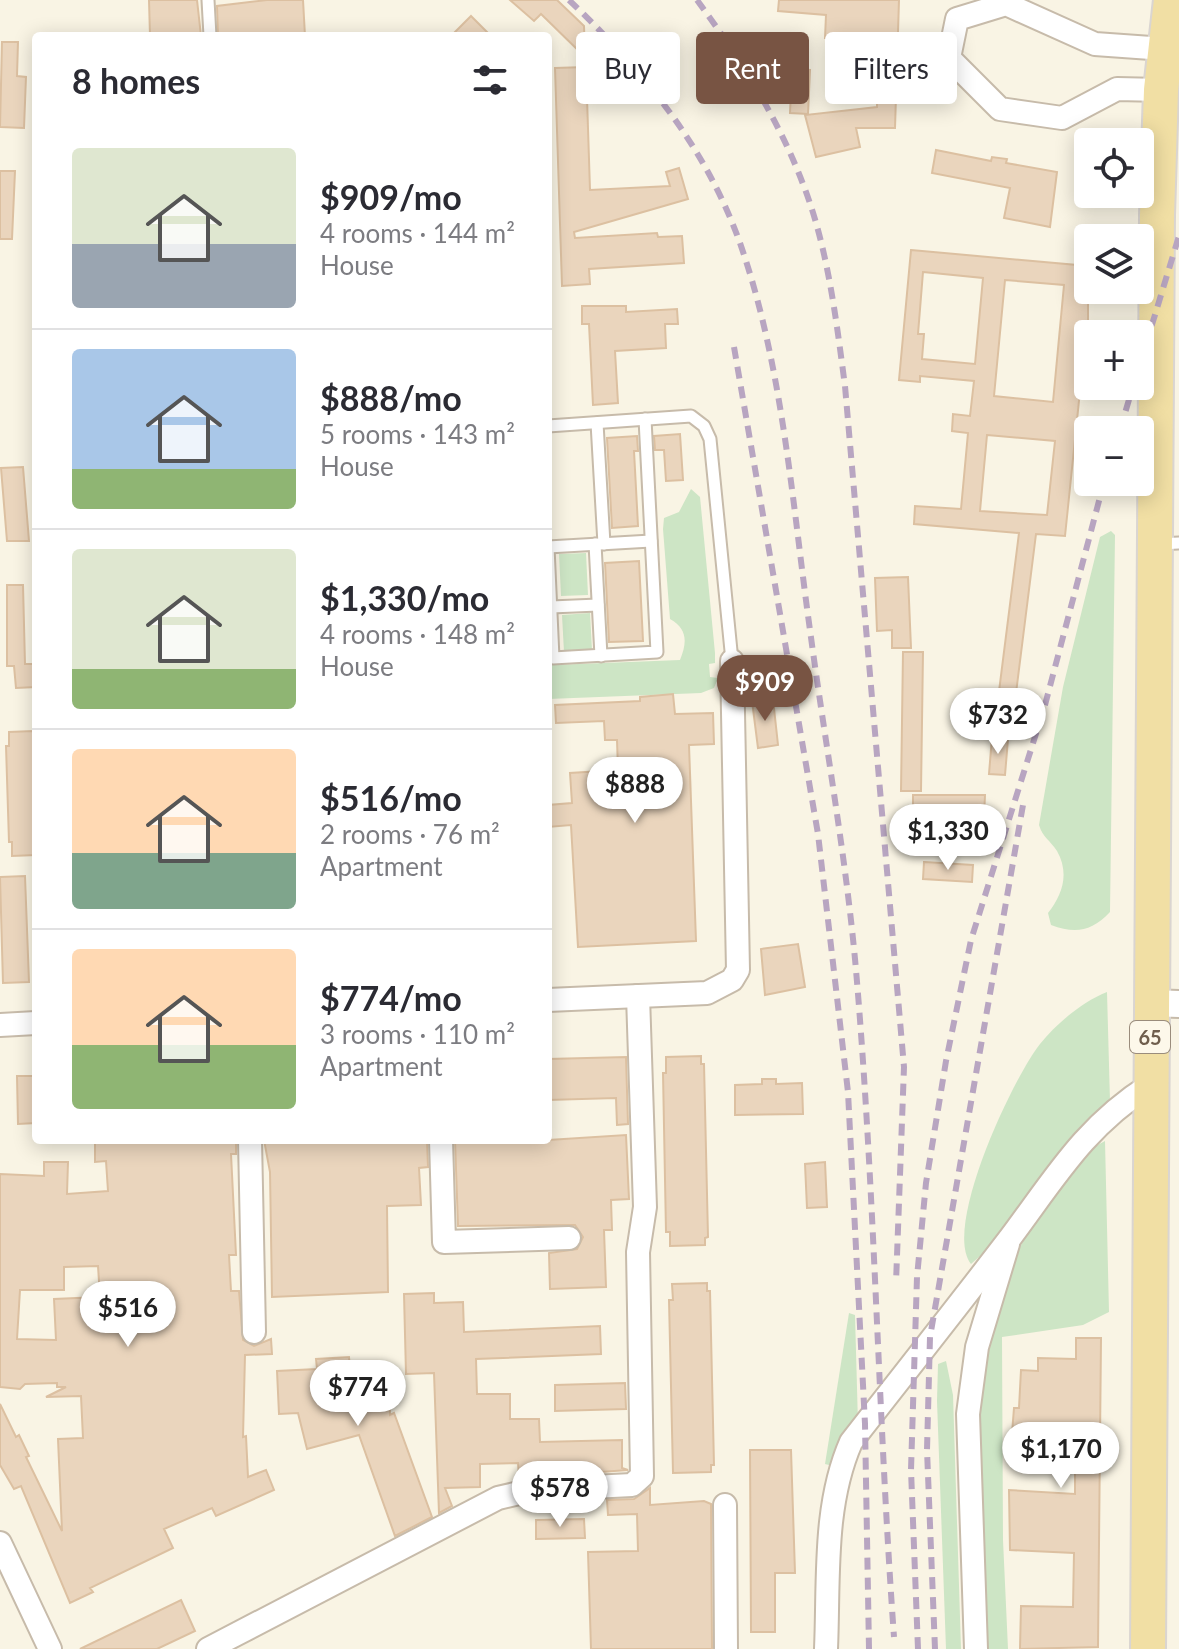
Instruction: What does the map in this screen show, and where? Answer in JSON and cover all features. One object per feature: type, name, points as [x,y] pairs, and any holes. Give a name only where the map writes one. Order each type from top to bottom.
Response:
[{"type":"main road","name":"65","points":[[1148,1649],[1150,1085],[1164,1003],[1166,544],[1161,90],[1171,0]]},
{"type":"street","points":[[1161,90],[1117,89],[1062,118],[1000,109],[949,58],[957,19],[1006,4],[1095,44],[1165,49]]},
{"type":"street","points":[[552,1000],[707,993],[732,980],[738,970],[732,661]]},
{"type":"street","points":[[208,1649],[498,1498],[532,1490],[632,1485],[642,1476],[638,1252],[645,1207],[638,996]]},
{"type":"street","points":[[0,1025],[32,1023]]},
{"type":"street","points":[[826,1649],[832,1516],[839,1469],[851,1442],[1009,1238],[1044,1186],[1104,1117],[1150,1085]]},
{"type":"street","points":[[250,1144],[254,1332]]},
{"type":"street","points":[[441,1144],[444,1242],[569,1238]]},
{"type":"street","points":[[976,1649],[968,1414],[977,1347],[1009,1238]]},
{"type":"street","points":[[725,1505],[726,1649]]},
{"type":"street","points":[[0,1543],[8,1582],[50,1649]]},
{"type":"lane","points":[[208,0],[210,32]]},
{"type":"lane","points":[[552,426],[691,416],[704,426],[710,439],[732,661]]},
{"type":"lane","points":[[552,632],[553,658],[657,652],[645,419]]},
{"type":"lane","points":[[597,423],[601,656]]},
{"type":"lane","points":[[552,547],[651,541]]},
{"type":"lane","points":[[552,607],[598,605]]},
{"type":"green space","points":[[691,489],[700,497],[715,653],[715,663],[709,664],[710,677],[718,678],[714,688],[701,693],[552,699],[552,664],[680,660],[684,637],[680,627],[670,619],[663,529],[664,518],[679,512]]},
{"type":"green space","points":[[1111,531],[1115,535],[1110,912],[1089,927],[1068,930],[1051,925],[1048,913],[1057,899],[1064,876],[1057,851],[1039,825],[1063,687],[1100,537]]},
{"type":"green space","points":[[586,553],[588,595],[561,596],[559,554]]},
{"type":"green space","points":[[590,613],[592,650],[564,652],[562,615]]},
{"type":"green space","points":[[1107,992],[1110,1101],[994,1244],[971,1264],[965,1246],[966,1219],[973,1188],[984,1153],[1014,1088],[1040,1044],[1054,1028],[1079,1007]]},
{"type":"green space","points":[[1105,1141],[1109,1312],[1083,1325],[1002,1337],[1003,1540],[1008,1649],[983,1649],[973,1462],[977,1388],[986,1331],[1007,1272],[1026,1236],[1074,1168]]},
{"type":"green space","points":[[849,1313],[855,1315],[858,1424],[833,1466],[825,1464]]},
{"type":"green space","points":[[946,1361],[953,1395],[961,1649],[946,1649],[937,1401],[938,1364]]},
{"type":"building","points":[[149,0],[197,0],[201,32],[150,32]]},
{"type":"building","points":[[267,0],[303,0],[305,32],[218,32],[217,6]]},
{"type":"building","points":[[510,0],[557,0],[584,26],[584,32],[576,32],[576,48],[541,14],[534,21]]},
{"type":"building","points":[[779,0],[899,0],[898,32],[825,32],[826,15],[778,11]]},
{"type":"building","points":[[471,16],[487,32],[455,32]]},
{"type":"building","points":[[2,42],[18,42],[17,76],[26,77],[24,128],[0,127]]},
{"type":"building","points":[[576,67],[576,104],[587,104],[590,190],[670,186],[666,172],[679,168],[688,199],[574,232],[575,238],[657,233],[658,237],[682,236],[684,263],[589,269],[590,284],[562,286],[555,68]]},
{"type":"building","points":[[790,104],[808,104],[808,114],[790,113]]},
{"type":"building","points":[[877,104],[896,104],[895,128],[856,128],[860,147],[816,157],[805,115],[877,107]]},
{"type":"building","points":[[936,150],[991,161],[992,157],[1007,159],[1006,163],[1057,172],[1050,227],[1004,218],[1010,188],[932,173]]},
{"type":"building","points":[[0,171],[15,171],[12,239],[0,239]]},
{"type":"building","points":[[911,250],[1074,265],[1074,304],[1088,304],[1088,320],[1074,320],[1074,400],[1079,400],[1077,416],[1074,416],[1074,449],[1065,536],[1036,534],[1014,709],[997,707],[1019,533],[914,524],[915,506],[961,509],[968,433],[952,431],[953,414],[970,416],[974,381],[920,376],[920,382],[899,380]],"holes":[[[923,272],[983,278],[975,364],[922,359],[924,334],[918,334]],[[1005,280],[1064,285],[1053,402],[994,396]],[[987,435],[1055,441],[1047,515],[980,511]]]},
{"type":"building","points":[[582,306],[626,306],[626,312],[677,309],[678,324],[665,324],[666,348],[615,351],[618,403],[593,405],[589,324],[582,324]]},
{"type":"building","points":[[680,434],[683,480],[666,481],[664,450],[655,450],[654,436]]},
{"type":"building","points":[[637,436],[638,451],[634,451],[638,526],[612,528],[607,438]]},
{"type":"building","points":[[23,467],[29,541],[7,541],[1,468]]},
{"type":"building","points":[[639,561],[643,641],[609,642],[605,563]]},
{"type":"building","points":[[908,577],[911,648],[892,648],[892,630],[877,631],[875,578]]},
{"type":"building","points":[[7,585],[23,585],[25,664],[32,664],[32,687],[16,688],[14,666],[7,666]]},
{"type":"building","points":[[903,652],[923,652],[921,791],[901,791]]},
{"type":"building","points":[[673,694],[675,714],[713,713],[714,744],[689,745],[696,941],[578,947],[571,825],[552,827],[552,805],[572,803],[570,773],[618,770],[617,740],[605,740],[604,721],[556,723],[555,705],[640,701],[640,697]]},
{"type":"building","points":[[773,699],[778,745],[758,748],[752,701]]},
{"type":"building","points":[[32,731],[32,855],[12,856],[12,842],[9,842],[6,746],[9,746],[9,732]]},
{"type":"building","points":[[992,737],[1008,739],[1005,775],[989,774]]},
{"type":"building","points":[[913,795],[985,795],[984,818],[913,818]]},
{"type":"building","points":[[924,862],[973,865],[972,882],[923,879]]},
{"type":"building","points":[[25,876],[29,982],[3,983],[0,877]]},
{"type":"building","points":[[798,944],[805,987],[765,995],[761,949]]},
{"type":"building","points":[[701,1056],[701,1064],[704,1064],[708,1237],[705,1238],[705,1245],[670,1246],[670,1232],[666,1232],[663,1073],[666,1073],[666,1057]]},
{"type":"building","points":[[626,1057],[628,1124],[617,1125],[616,1098],[552,1100],[552,1059]]},
{"type":"building","points":[[17,1076],[32,1076],[32,1123],[18,1124]]},
{"type":"building","points":[[762,1079],[776,1079],[776,1084],[802,1083],[803,1114],[735,1115],[735,1085],[762,1084]]},
{"type":"building","points":[[626,1135],[629,1199],[611,1200],[612,1230],[604,1230],[606,1287],[550,1289],[549,1253],[577,1249],[583,1237],[575,1225],[458,1226],[455,1144],[552,1144],[552,1140]]},
{"type":"building","points":[[95,1144],[236,1144],[236,1154],[231,1154],[236,1255],[229,1255],[231,1291],[239,1291],[243,1340],[254,1346],[271,1339],[272,1354],[245,1355],[243,1437],[246,1436],[248,1477],[266,1470],[274,1490],[216,1516],[212,1508],[164,1529],[173,1548],[90,1588],[93,1592],[70,1603],[21,1486],[14,1489],[0,1465],[0,1404],[16,1437],[19,1435],[29,1456],[26,1457],[62,1531],[58,1439],[83,1438],[81,1396],[46,1397],[66,1387],[57,1387],[57,1383],[25,1384],[20,1389],[0,1387],[0,1174],[44,1176],[44,1162],[68,1162],[67,1194],[108,1191],[106,1161],[95,1162]],"holes":[[[98,1266],[100,1297],[54,1299],[56,1340],[17,1339],[20,1290],[64,1290],[64,1267]]]},
{"type":"building","points":[[265,1144],[427,1144],[428,1167],[419,1168],[421,1205],[387,1206],[388,1292],[272,1297],[270,1172]]},
{"type":"building","points":[[825,1162],[827,1207],[807,1208],[805,1164]]},
{"type":"building","points":[[707,1283],[707,1291],[710,1291],[714,1465],[711,1465],[711,1472],[673,1473],[669,1300],[673,1300],[672,1284]]},
{"type":"building","points":[[434,1293],[434,1303],[463,1302],[464,1332],[600,1326],[601,1354],[476,1359],[477,1394],[510,1394],[510,1419],[539,1419],[540,1442],[622,1440],[622,1468],[628,1470],[519,1478],[518,1463],[480,1464],[480,1487],[445,1488],[452,1506],[439,1513],[434,1373],[406,1374],[404,1294]]},
{"type":"building","points":[[1076,1338],[1101,1338],[1098,1647],[1020,1649],[1021,1606],[1073,1607],[1074,1553],[1010,1550],[1009,1490],[1075,1494],[1075,1459],[1010,1459],[1014,1408],[1019,1408],[1021,1370],[1038,1371],[1038,1358],[1076,1359]]},
{"type":"building","points":[[349,1357],[350,1368],[388,1366],[390,1415],[394,1413],[432,1517],[395,1536],[359,1435],[307,1449],[298,1413],[279,1414],[277,1371],[317,1369],[316,1359]]},
{"type":"building","points":[[625,1383],[626,1409],[555,1411],[555,1385]]},
{"type":"building","points":[[750,1450],[791,1450],[795,1573],[775,1573],[775,1632],[751,1632]]},
{"type":"building","points":[[650,1488],[650,1505],[704,1501],[711,1504],[712,1649],[591,1649],[588,1552],[638,1551],[637,1514],[608,1515],[607,1500],[634,1499]]},
{"type":"building","points":[[584,1519],[585,1538],[536,1539],[536,1520]]},
{"type":"building","points":[[181,1600],[195,1631],[157,1649],[80,1649]]},
{"type":"railway","points":[[569,0],[646,82],[669,111],[709,174],[740,243],[767,337],[784,435],[852,927],[868,1137],[894,1637]]},
{"type":"railway","points":[[697,0],[756,89],[793,159],[819,233],[834,310],[845,386],[904,1067],[896,1283]]},
{"type":"railway","points":[[1153,320],[1179,236]]},
{"type":"railway","points":[[734,347],[818,834],[848,1092],[865,1424],[869,1649]]},
{"type":"railway","points":[[1124,416],[1129,400]]},
{"type":"railway","points":[[918,1649],[911,1470],[917,1277],[926,1183],[946,1061],[971,940],[1045,705],[1100,496]]},
{"type":"railway","points":[[935,1649],[927,1450],[930,1337],[1023,805]]}]
